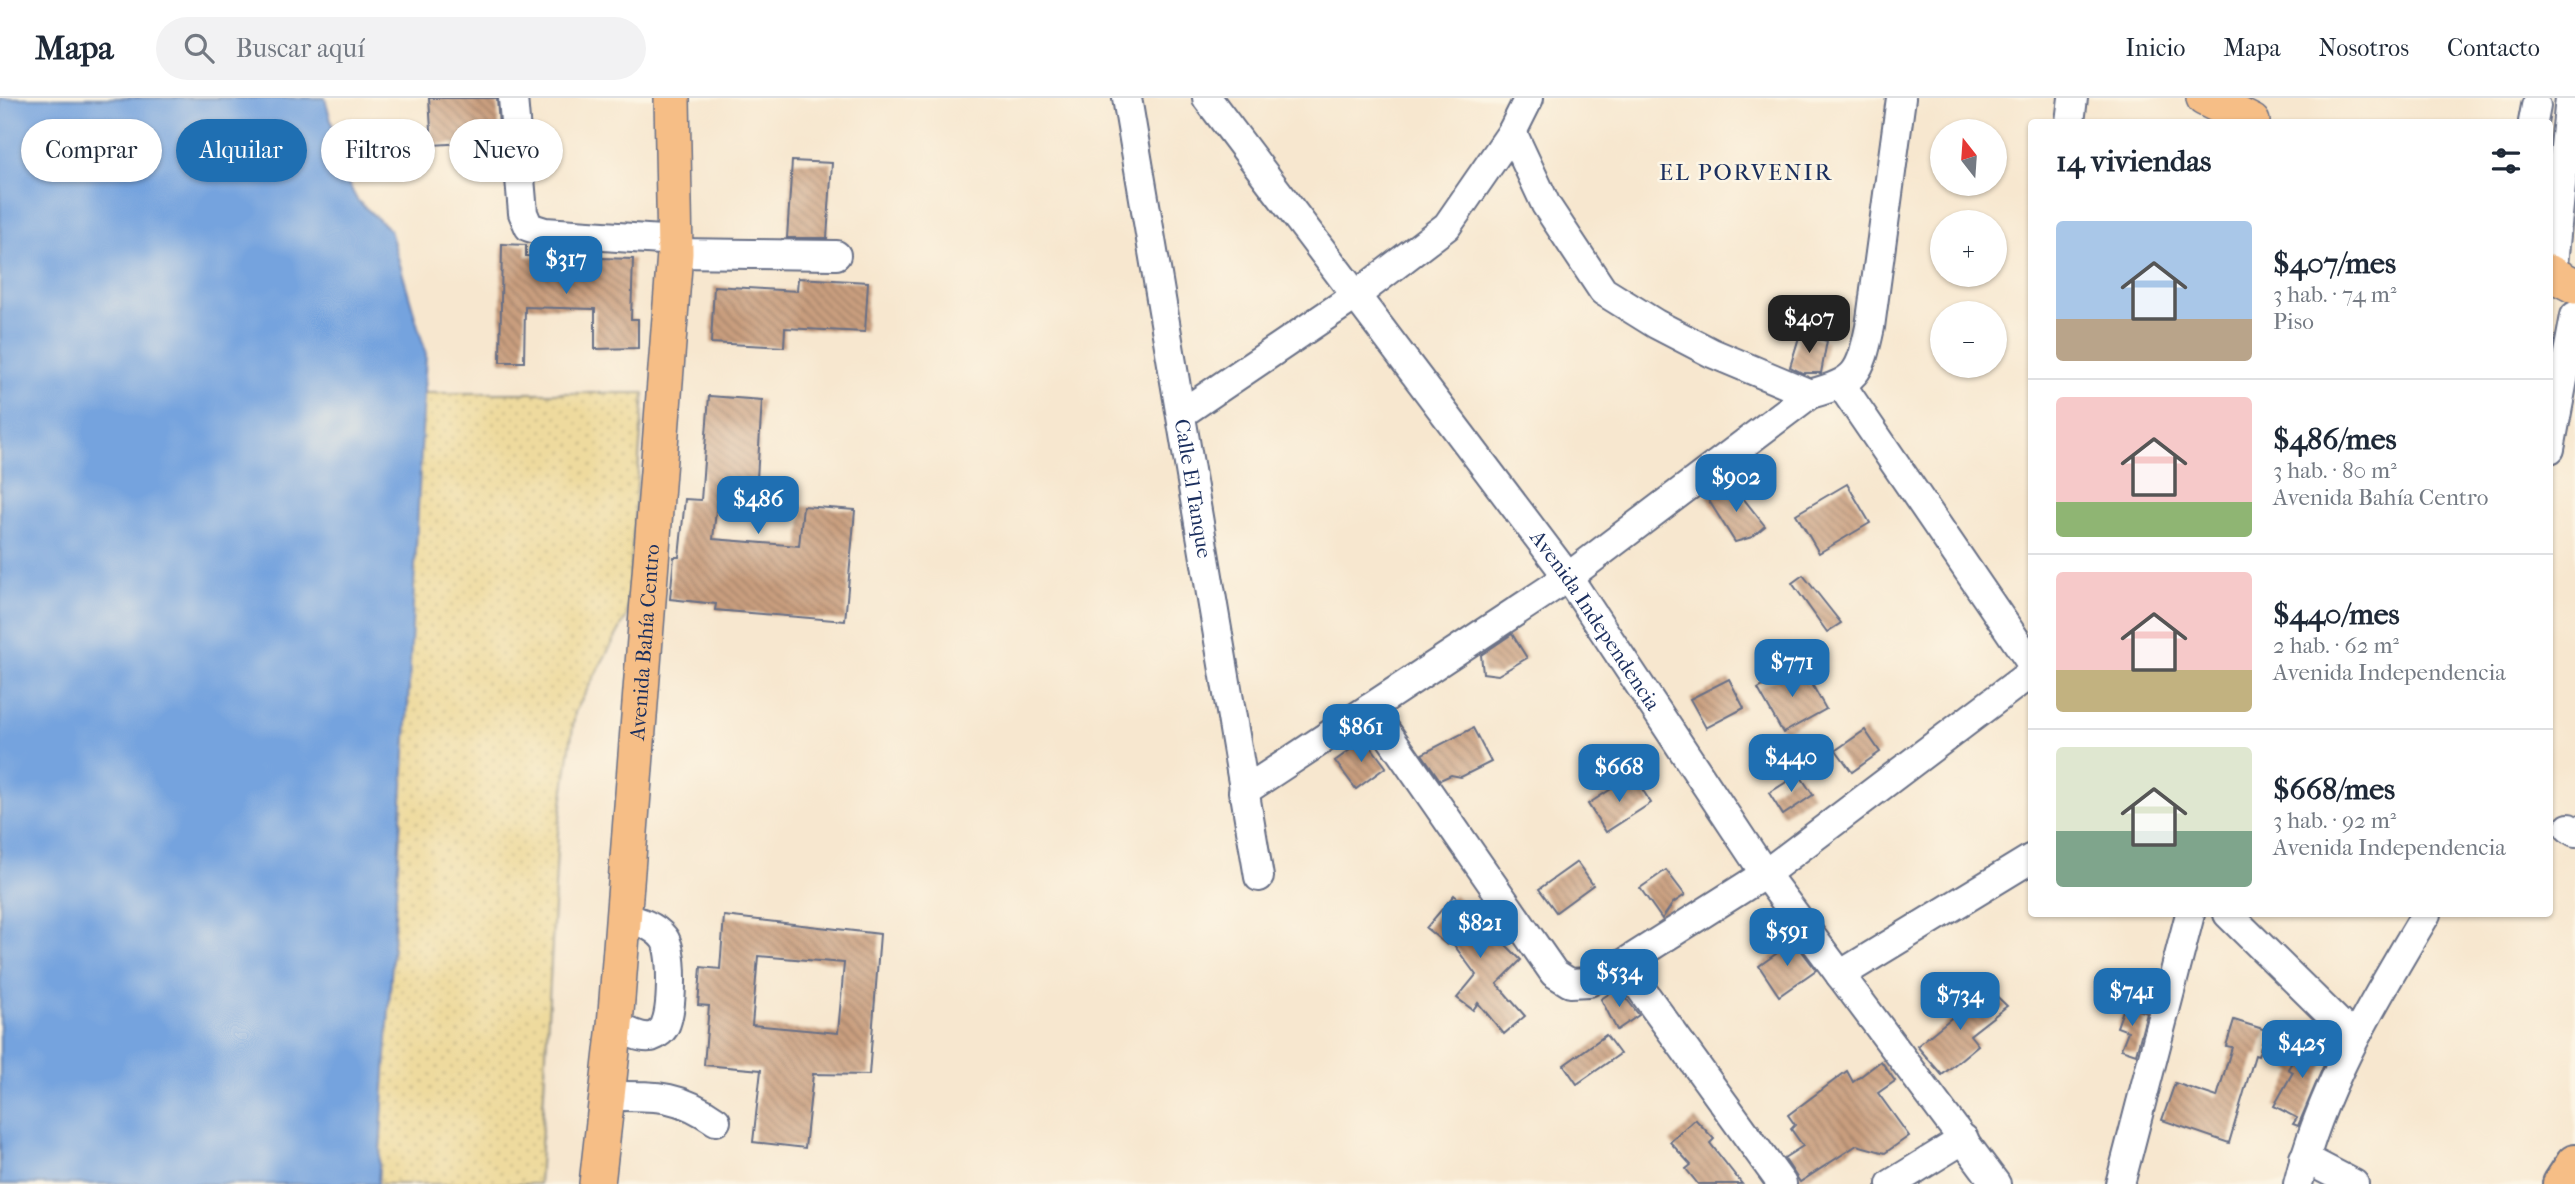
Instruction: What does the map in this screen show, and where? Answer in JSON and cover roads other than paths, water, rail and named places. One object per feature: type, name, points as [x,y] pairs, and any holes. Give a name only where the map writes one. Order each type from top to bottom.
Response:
[{"type":"highway","points":[[2562,1184],[2575,1164]]},
{"type":"main road","name":"Avenida Bahía Centro","points":[[597,1184],[615,1025],[675,247],[672,98]]},
{"type":"main road","points":[[2204,98],[2246,119]]},
{"type":"street","points":[[513,98],[523,213],[529,227],[544,232],[675,247],[836,255]]},
{"type":"street","name":"Calle El Tanque","points":[[1127,98],[1259,877]]},
{"type":"street","name":"Avenida Independencia","points":[[1207,98],[1568,577],[1765,874],[1996,1184]]},
{"type":"street","points":[[1181,414],[1355,296],[1447,226],[1512,132],[1529,98]]},
{"type":"street","points":[[1243,792],[1568,577],[1810,394],[1842,386],[1862,364],[1870,327],[1901,98]]},
{"type":"street","points":[[2070,119],[2073,98]]},
{"type":"street","points":[[2559,278],[2570,98]]},
{"type":"street","points":[[1512,132],[1546,205],[1603,291],[1656,324],[1701,347],[1810,394]]},
{"type":"street","points":[[2553,433],[2575,316]]},
{"type":"street","points":[[1842,386],[2028,658]]},
{"type":"street","points":[[1370,708],[1553,973],[1570,984],[1589,982],[1623,964],[1765,874],[2028,675]]},
{"type":"street","points":[[1840,975],[2028,860]]},
{"type":"street","points":[[615,1025],[649,1037],[659,1033],[666,1024],[671,952],[664,937],[647,924],[622,917]]},
{"type":"street","points":[[2120,1184],[2189,917]]},
{"type":"street","points":[[2231,917],[2353,1037]]},
{"type":"street","points":[[2354,1184],[2301,1171],[2353,1037],[2424,917]]},
{"type":"street","points":[[1623,964],[1782,1184]]},
{"type":"street","points":[[609,1096],[670,1098],[692,1104],[716,1121]]},
{"type":"street","points":[[1891,1184],[1964,1139]]},
{"type":"water","points":[[0,98],[325,98],[331,119],[321,119],[321,182],[348,182],[357,200],[390,230],[426,354],[407,722],[378,1184],[0,1184]]},
{"type":"district","name":"EL PORVENIR","points":[[1746,172]]}]
